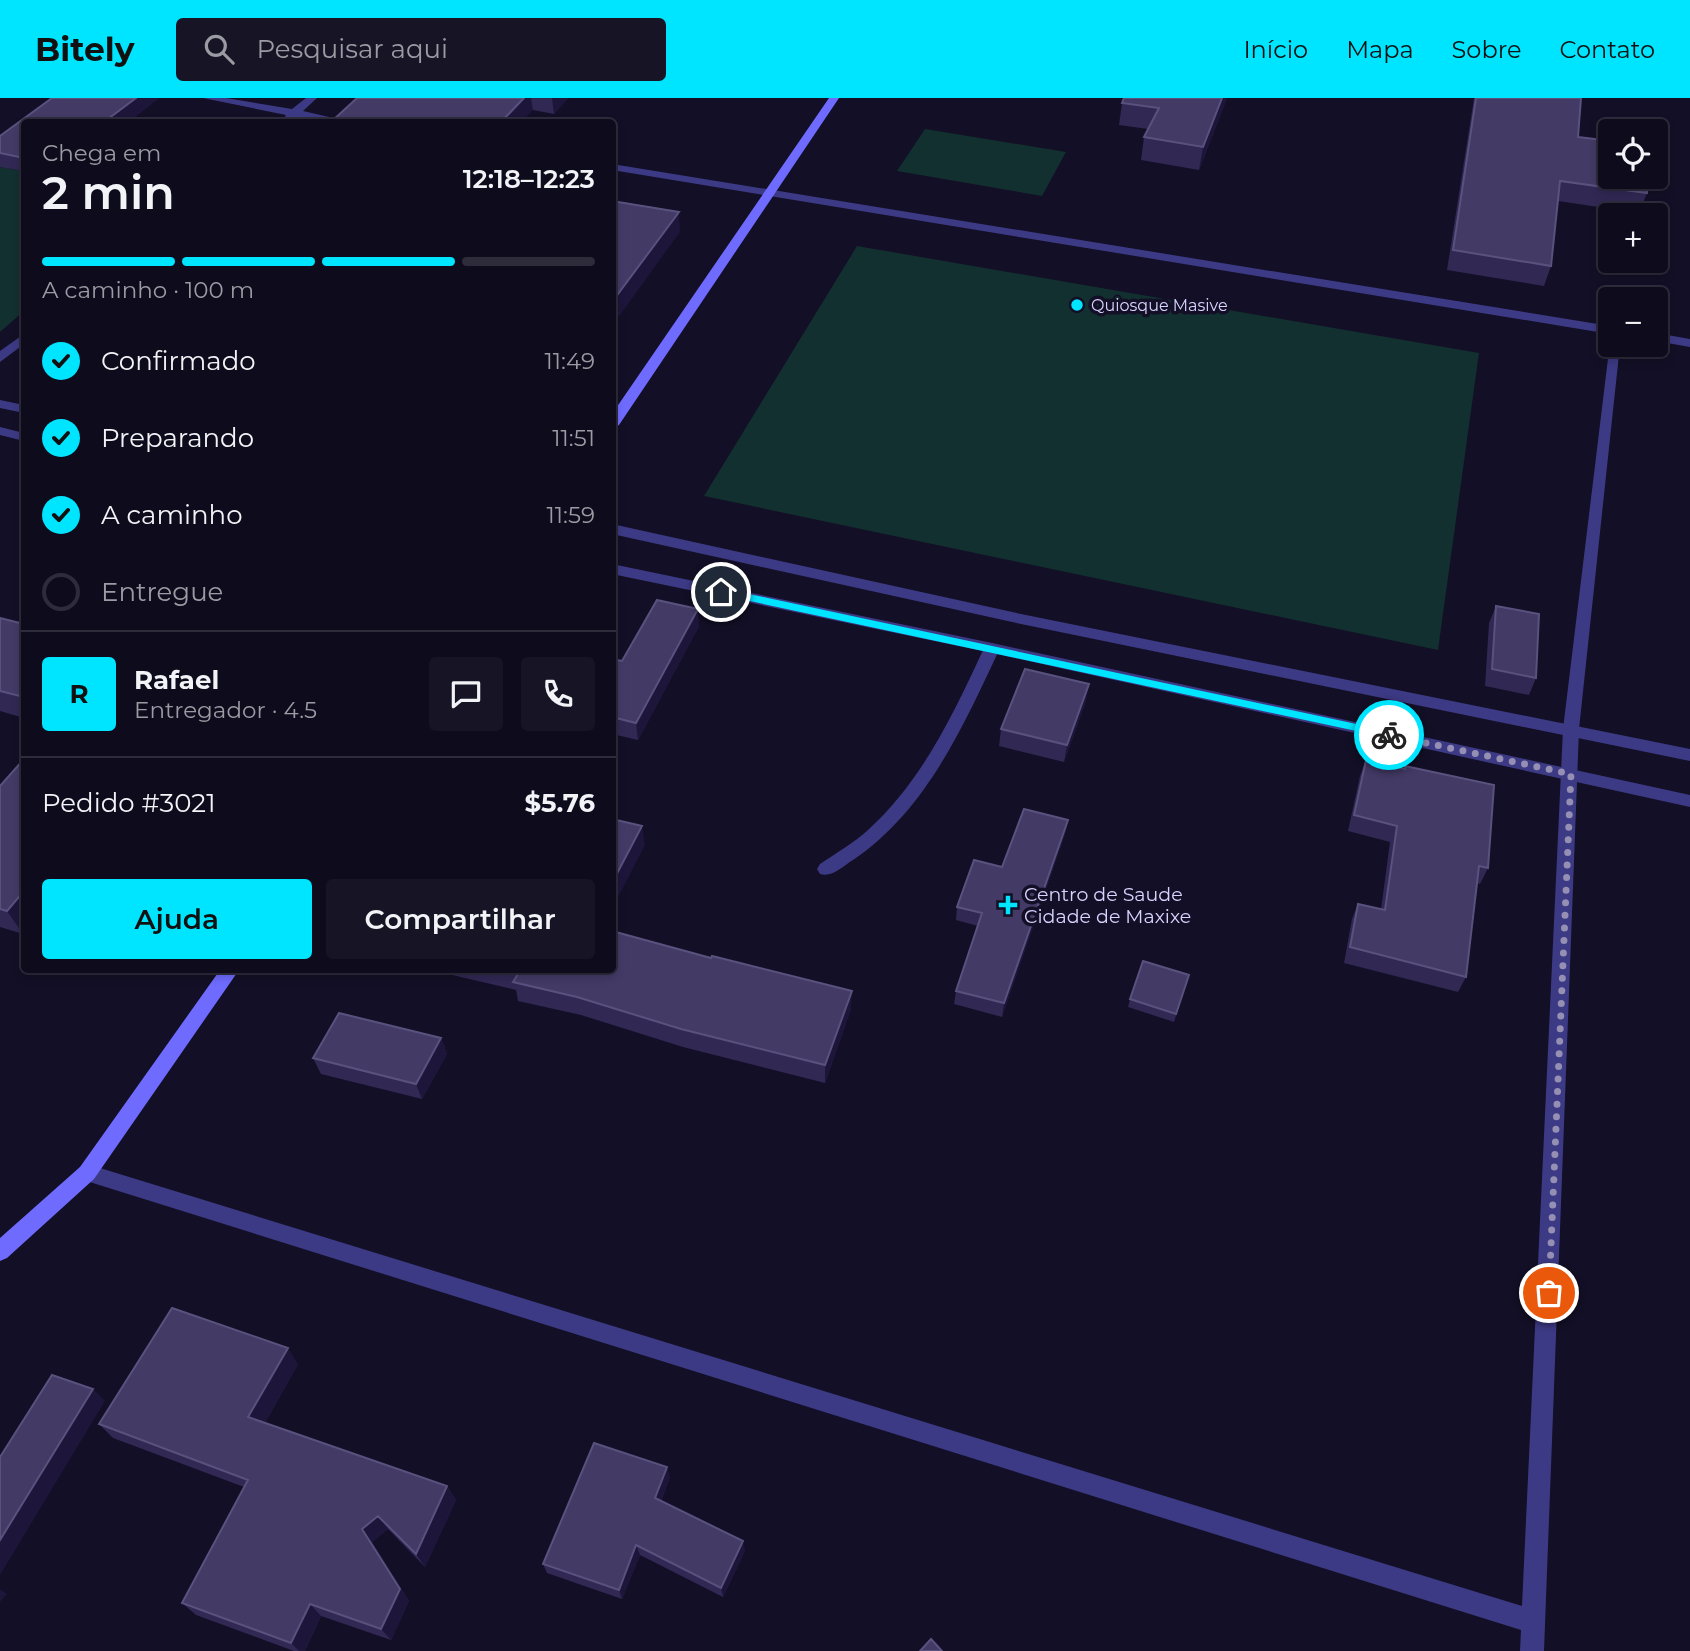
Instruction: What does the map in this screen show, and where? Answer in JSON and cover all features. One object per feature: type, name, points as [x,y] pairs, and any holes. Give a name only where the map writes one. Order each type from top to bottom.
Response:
[{"type":"main road","points":[[616,419],[834,98]]},
{"type":"main road","points":[[0,1251],[86,1173],[228,973]]},
{"type":"street","points":[[208,98],[326,119]]},
{"type":"street","points":[[288,119],[312,98]]},
{"type":"street","points":[[616,168],[1598,328]]},
{"type":"street","points":[[1668,339],[1690,343]]},
{"type":"street","points":[[0,358],[21,340]]},
{"type":"street","points":[[1532,1651],[1571,729],[1613,357]]},
{"type":"street","points":[[0,404],[21,408]]},
{"type":"street","points":[[0,431],[21,436]]},
{"type":"street","points":[[616,530],[1021,619],[1690,755]]},
{"type":"street","points":[[616,570],[992,648],[1690,801]]},
{"type":"street","points":[[826,869],[878,832],[918,784],[962,712],[992,648]]},
{"type":"street","points":[[86,1173],[1534,1622]]},
{"type":"green space","points":[[925,129],[1066,152],[1042,196],[897,171]]},
{"type":"green space","points":[[0,167],[21,170],[21,314],[0,332]]},
{"type":"green space","points":[[857,246],[1479,353],[1438,650],[704,496]]},
{"type":"building","points":[[52,98],[136,98],[108,119],[23,119]]},
{"type":"building","points":[[357,98],[524,98],[504,119],[334,119]]},
{"type":"building","points":[[1124,98],[1222,98],[1203,147],[1144,137],[1159,108],[1122,103]]},
{"type":"building","points":[[1476,98],[1581,98],[1578,137],[1598,140],[1598,186],[1560,181],[1551,266],[1453,250]]},
{"type":"building","points":[[21,121],[21,157],[0,153],[0,136]]},
{"type":"building","points":[[1618,189],[1647,189],[1647,193]]},
{"type":"building","points":[[616,202],[679,212],[616,297]]},
{"type":"building","points":[[657,600],[698,609],[636,723],[616,718],[616,660],[622,661]]},
{"type":"building","points":[[1496,606],[1539,614],[1536,678],[1492,669]]},
{"type":"building","points":[[0,618],[21,623],[21,696],[0,691]]},
{"type":"building","points":[[1025,669],[1089,684],[1067,745],[1001,729]]},
{"type":"building","points":[[1366,760],[1494,785],[1488,868],[1479,866],[1466,977],[1350,947],[1358,904],[1385,910],[1397,826],[1354,815]]},
{"type":"building","points":[[21,762],[21,895],[7,911],[0,909],[0,786]]},
{"type":"building","points":[[1024,809],[1068,820],[1004,1003],[956,991],[982,913],[957,907],[974,860],[1002,867]]},
{"type":"building","points":[[616,820],[642,826],[616,875]]},
{"type":"building","points":[[616,932],[711,958],[712,956],[852,991],[825,1065],[681,1029],[577,997],[513,982],[518,974],[514,973],[616,973]]},
{"type":"building","points":[[1143,961],[1189,975],[1176,1014],[1130,999]]},
{"type":"building","points":[[339,1013],[441,1038],[416,1084],[313,1058]]},
{"type":"building","points":[[172,1308],[288,1348],[248,1417],[447,1486],[416,1554],[378,1516],[362,1529],[400,1589],[381,1629],[310,1604],[291,1643],[182,1603],[248,1480],[99,1424]]},
{"type":"building","points":[[52,1375],[93,1389],[0,1540],[0,1457]]},
{"type":"building","points":[[594,1443],[667,1467],[655,1498],[743,1541],[721,1588],[636,1545],[619,1590],[543,1564]]},
{"type":"building","points":[[931,1639],[942,1651],[920,1651]]},
{"type":"way so far","points":[[1389,735],[1571,774],[1549,1293]]},
{"type":"place","name":"Quiosque Masive","points":[[1077,305]]},
{"type":"place","name":"Centro de Saude Cidade de Maxixe","points":[[1008,905]]},
{"type":"route","points":[[721,592],[1389,735]]}]
